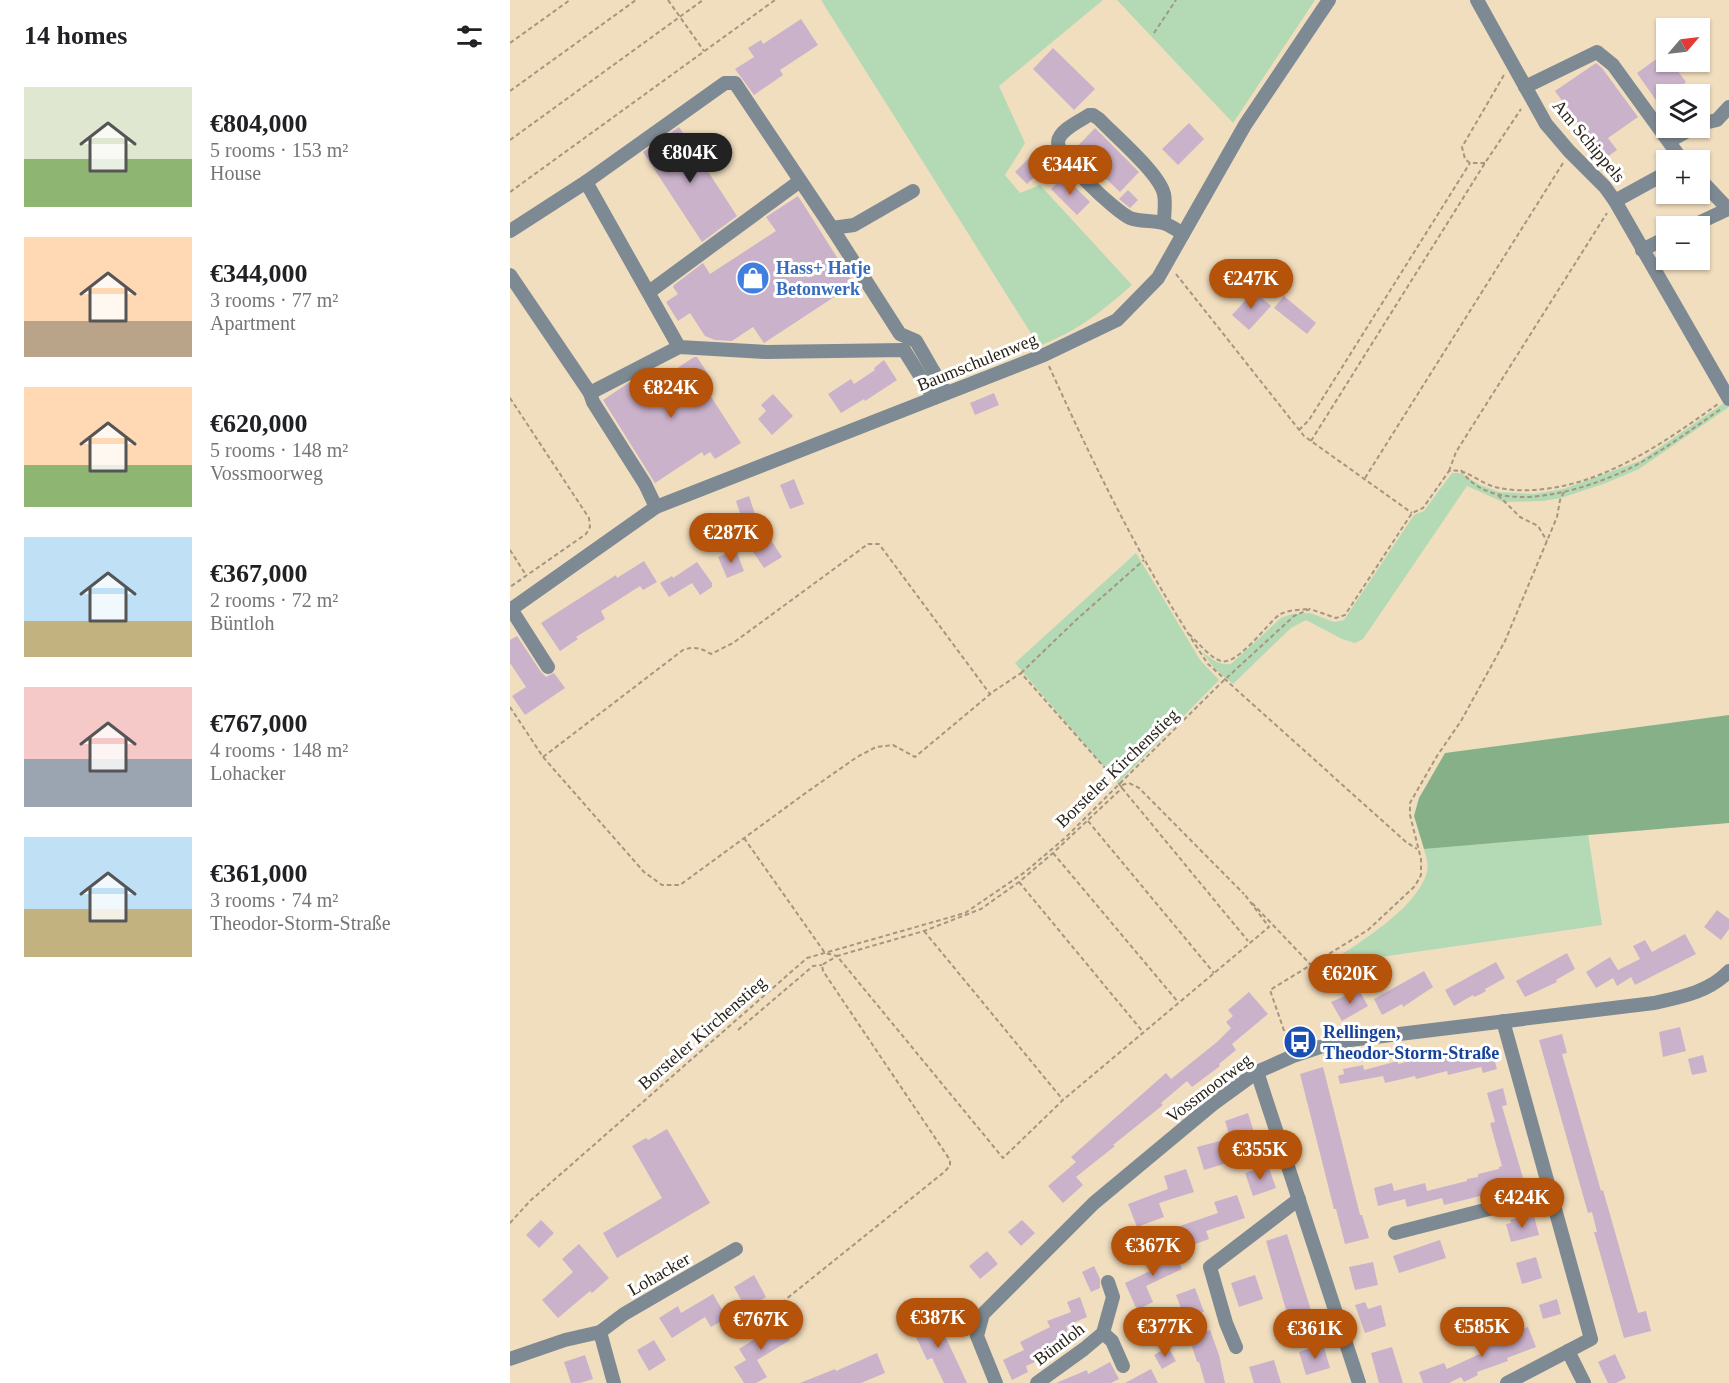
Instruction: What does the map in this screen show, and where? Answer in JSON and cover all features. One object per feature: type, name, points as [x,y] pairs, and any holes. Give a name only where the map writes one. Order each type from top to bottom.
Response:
[{"type":"street","name":"Baumschulenweg","points":[[511,610],[656,507],[1044,355],[1117,320],[1158,278],[1245,125],[1329,0]]},
{"type":"street","name":"Am Schippels","points":[[1477,0],[1546,124],[1569,151],[1605,186],[1615,201],[1729,399]]},
{"type":"street","points":[[1528,92],[1598,52],[1613,65],[1675,150]]},
{"type":"street","points":[[510,231],[586,182],[725,83],[735,83],[900,334],[916,341],[940,396]]},
{"type":"street","points":[[1710,122],[1717,120],[1729,107]]},
{"type":"street","points":[[1164,223],[1165,198],[1160,185],[1150,171],[1099,119],[1089,115],[1059,137],[1059,147],[1069,163],[1106,200],[1133,219],[1164,223],[1183,234]]},
{"type":"street","points":[[1669,141],[1675,138]]},
{"type":"street","points":[[1615,201],[1656,178]]},
{"type":"street","points":[[649,292],[801,181]]},
{"type":"street","points":[[586,182],[678,347]]},
{"type":"street","points":[[1710,189],[1729,209],[1710,218]]},
{"type":"street","points":[[832,228],[854,225],[913,191]]},
{"type":"street","points":[[1642,250],[1656,243]]},
{"type":"street","points":[[510,275],[590,393],[593,402],[645,484],[656,507]]},
{"type":"street","points":[[590,393],[678,347],[766,352],[904,350],[940,396]]},
{"type":"street","points":[[511,610],[548,667]]},
{"type":"street","name":"Vossmoorweg","points":[[996,1383],[977,1336],[983,1314],[1094,1203],[1213,1104],[1257,1072],[1293,1056],[1350,1040],[1654,1003],[1692,995],[1729,971]]},
{"type":"street","points":[[1503,1021],[1591,1339],[1507,1383]]},
{"type":"street","points":[[1257,1072],[1359,1383]]},
{"type":"street","points":[[1395,1233],[1551,1192]]},
{"type":"street","points":[[1236,1347],[1226,1323],[1210,1267],[1299,1199]]},
{"type":"street","name":"Lohacker","points":[[510,1359],[565,1340],[600,1332],[624,1314],[736,1249]]},
{"type":"street","name":"Büntloh","points":[[1037,1383],[1103,1333],[1113,1297],[1108,1282]]},
{"type":"street","points":[[600,1332],[614,1383]]},
{"type":"street","name":"Büntloh","points":[[1103,1333],[1113,1341],[1123,1366]]},
{"type":"street","points":[[1568,1351],[1584,1383]]},
{"type":"path","points":[[510,43],[570,0]]},
{"type":"path","points":[[510,91],[636,0]]},
{"type":"path","points":[[668,0],[704,51]]},
{"type":"path","points":[[510,140],[703,0]]},
{"type":"path","points":[[510,192],[775,0]]},
{"type":"path","points":[[1154,33],[1176,0]]},
{"type":"path","points":[[1485,163],[1470,163],[1465,159],[1462,147],[1501,82],[1510,62]]},
{"type":"path","points":[[1311,441],[1515,117],[1528,92]]},
{"type":"path","points":[[1365,478],[1569,151]]},
{"type":"path","points":[[1299,430],[1309,420],[1470,163]]},
{"type":"path","points":[[1185,631],[1221,662],[1228,662],[1281,614],[1310,609],[1336,618],[1345,615],[1412,513],[1423,508],[1449,471],[1456,452],[1615,201]]},
{"type":"path","points":[[1167,263],[1299,430],[1412,513]]},
{"type":"path","points":[[1044,355],[1079,432],[1144,560],[1185,631],[1208,664],[1225,682],[1406,842],[1418,850]]},
{"type":"path","points":[[510,398],[589,518],[590,527],[586,534],[510,587]]},
{"type":"path","points":[[1449,471],[1461,470],[1487,484],[1503,489],[1537,490],[1566,485],[1619,468],[1683,430],[1729,399]]},
{"type":"path","points":[[1461,470],[1475,485],[1498,495],[1532,497],[1564,492],[1604,479],[1640,463],[1729,399]]},
{"type":"path","points":[[1293,1056],[1270,990],[1368,930],[1414,886],[1421,875],[1421,859],[1410,815],[1410,804],[1437,756],[1461,721],[1505,641],[1557,517],[1564,492]]},
{"type":"path","points":[[1498,495],[1520,517],[1538,526],[1547,542]]},
{"type":"path","points":[[543,757],[683,650],[691,647],[701,648],[711,654],[733,643],[868,544],[874,543],[879,544],[991,694]]},
{"type":"path","points":[[510,550],[527,575]]},
{"type":"path","points":[[510,707],[543,757],[644,872],[662,885],[680,885],[832,774],[876,747],[893,745],[915,757],[991,694],[1021,673],[1076,620],[1144,560]]},
{"type":"path","name":"Borsteler Kirchenstieg","points":[[510,1223],[530,1201],[807,958],[965,913],[1025,872],[1121,787],[1294,616],[1310,609]]},
{"type":"path","points":[[1021,673],[1121,787],[1249,942]]},
{"type":"path","points":[[738,1030],[813,966],[822,965],[837,956],[924,931],[981,909],[1019,882],[1088,821],[1121,787],[1129,783],[1139,788],[1200,847],[1312,966]]},
{"type":"path","points":[[1088,821],[1214,973]]},
{"type":"path","points":[[744,838],[825,953],[837,956],[1003,1158],[1063,1100],[1269,927],[1245,895]]},
{"type":"path","points":[[1053,853],[1179,1002]]},
{"type":"path","points":[[1019,882],[1143,1032]]},
{"type":"path","points":[[924,931],[1063,1100]]},
{"type":"path","points":[[785,1300],[950,1166],[950,1160],[944,1150],[823,971],[822,965]]},
{"type":"green space","points":[[821,0],[1103,0],[999,86],[1025,143],[1005,175],[1020,193],[1040,185],[1132,285],[1088,320],[1066,334],[1039,346]]},
{"type":"green space","points":[[1117,0],[1315,0],[1233,123]]},
{"type":"green space","points":[[1727,401],[1729,407],[1639,469],[1561,498],[1503,502],[1467,486],[1363,639],[1355,643],[1342,639],[1306,620],[1291,628],[1233,684],[1214,668],[1202,652],[1219,663],[1231,664],[1281,618],[1292,614],[1310,613],[1334,622],[1344,620],[1414,515],[1424,511],[1452,473],[1460,473],[1480,485],[1499,492],[1534,494],[1563,489],[1640,461]]},
{"type":"green space","points":[[1136,553],[1200,660],[1219,680],[1118,783],[1015,663]]},
{"type":"green space","points":[[1729,715],[1729,823],[1424,849],[1414,816],[1419,798],[1445,753]]},
{"type":"green space","points":[[1588,834],[1602,925],[1325,965],[1384,925],[1411,899],[1421,886],[1427,872],[1424,849]]},
{"type":"building","points":[[801,19],[818,45],[780,70],[783,75],[754,95],[735,69],[754,57],[748,48],[761,40],[763,44]]},
{"type":"building","points":[[1053,48],[1095,89],[1074,110],[1033,69]]},
{"type":"building","points":[[1656,59],[1656,72],[1678,72],[1686,82],[1683,84],[1656,84],[1656,100],[1637,73]]},
{"type":"building","points":[[1596,63],[1638,117],[1608,138],[1617,150],[1604,159],[1555,91]]},
{"type":"building","points":[[1189,123],[1204,139],[1178,165],[1162,149]]},
{"type":"building","points":[[679,127],[737,216],[702,242],[643,152]]},
{"type":"building","points":[[1095,128],[1139,172],[1120,192],[1075,149]]},
{"type":"building","points":[[1038,149],[1050,162],[1027,184],[1015,172]]},
{"type":"building","points":[[1064,176],[1090,202],[1077,215],[1051,189]]},
{"type":"building","points":[[1128,190],[1138,200],[1130,208],[1119,199]]},
{"type":"building","points":[[798,196],[854,284],[764,343],[753,327],[732,341],[715,340],[705,336],[690,313],[678,321],[666,302],[678,294],[674,285],[703,263],[710,274],[776,231],[766,217]]},
{"type":"building","points":[[1254,291],[1271,306],[1249,330],[1232,315]]},
{"type":"building","points":[[1284,296],[1316,323],[1307,334],[1274,308]]},
{"type":"building","points":[[697,357],[710,377],[702,383],[741,443],[715,459],[710,452],[704,456],[702,452],[655,483],[603,400],[630,382],[658,368],[664,377]]},
{"type":"building","points":[[884,360],[897,380],[865,401],[864,399],[841,413],[828,394],[851,379],[854,384],[875,370],[874,368]]},
{"type":"building","points":[[994,393],[999,405],[975,415],[970,403]]},
{"type":"building","points":[[773,394],[793,416],[772,435],[758,419],[766,411],[761,405]]},
{"type":"building","points":[[794,479],[804,504],[790,509],[780,485]]},
{"type":"building","points":[[749,496],[755,514],[742,519],[736,501]]},
{"type":"building","points":[[769,537],[782,557],[764,568],[751,549]]},
{"type":"building","points":[[736,550],[744,571],[727,578],[718,557]]},
{"type":"building","points":[[644,561],[657,582],[643,590],[640,586],[601,611],[605,619],[576,637],[578,639],[560,651],[541,623],[616,575],[617,578]]},
{"type":"building","points":[[697,562],[712,583],[712,587],[700,595],[692,583],[669,597],[660,583],[672,576],[673,578]]},
{"type":"building","points":[[517,636],[541,672],[546,677],[554,673],[565,688],[525,715],[512,696],[526,687],[510,663],[510,640]]},
{"type":"building","points":[[1717,910],[1729,919],[1729,929],[1721,940],[1704,927]]},
{"type":"building","points":[[1685,934],[1696,954],[1635,985],[1631,977],[1617,986],[1613,978],[1596,988],[1586,972],[1610,957],[1618,970],[1640,959],[1633,946],[1645,940],[1652,952]]},
{"type":"building","points":[[1567,953],[1575,969],[1556,980],[1557,982],[1525,997],[1516,981]]},
{"type":"building","points":[[1496,962],[1505,978],[1485,989],[1486,991],[1481,994],[1474,997],[1473,995],[1454,1006],[1445,990]]},
{"type":"building","points":[[1424,971],[1433,987],[1403,1007],[1402,1004],[1382,1015],[1374,999]]},
{"type":"building","points":[[1359,990],[1368,1006],[1342,1021],[1331,1002]]},
{"type":"building","points":[[1249,992],[1268,1014],[1232,1044],[1236,1050],[1219,1064],[1220,1066],[1192,1087],[1187,1081],[1161,1103],[1163,1105],[1076,1177],[1083,1185],[1063,1203],[1048,1186],[1076,1162],[1071,1157],[1166,1073],[1171,1079],[1217,1042],[1231,1028],[1226,1022],[1233,1016],[1228,1010]]},
{"type":"building","points":[[1680,1027],[1686,1051],[1663,1057],[1659,1032]]},
{"type":"building","points":[[1562,1034],[1567,1053],[1562,1054],[1601,1191],[1603,1190],[1638,1313],[1646,1311],[1651,1331],[1624,1338],[1594,1232],[1597,1232],[1592,1212],[1588,1213],[1539,1040]]},
{"type":"building","points":[[1491,1048],[1497,1069],[1483,1073],[1481,1067],[1448,1075],[1447,1071],[1416,1079],[1415,1076],[1385,1083],[1383,1076],[1340,1084],[1338,1076],[1344,1074],[1343,1069],[1363,1065],[1364,1070],[1462,1049],[1464,1056]]},
{"type":"building","points":[[1703,1055],[1707,1072],[1692,1075],[1688,1059]]},
{"type":"building","points":[[1323,1067],[1360,1215],[1362,1215],[1369,1238],[1345,1244],[1300,1074]]},
{"type":"building","points":[[1503,1088],[1507,1105],[1502,1106],[1523,1178],[1487,1189],[1488,1194],[1444,1205],[1442,1198],[1407,1207],[1405,1199],[1378,1206],[1374,1188],[1392,1183],[1394,1191],[1425,1183],[1427,1191],[1467,1181],[1467,1179],[1478,1177],[1478,1174],[1499,1169],[1502,1166],[1490,1123],[1495,1122],[1487,1093]]},
{"type":"building","points":[[1248,1113],[1255,1136],[1232,1144],[1225,1121]]},
{"type":"building","points":[[667,1129],[710,1203],[617,1258],[603,1233],[662,1198],[632,1146]]},
{"type":"building","points":[[1220,1141],[1227,1163],[1204,1170],[1197,1147]]},
{"type":"building","points":[[1268,1165],[1276,1188],[1253,1196],[1245,1173]]},
{"type":"building","points":[[1186,1169],[1194,1192],[1159,1203],[1164,1217],[1137,1227],[1128,1204],[1168,1189],[1164,1176]]},
{"type":"building","points":[[1237,1195],[1245,1218],[1206,1231],[1209,1239],[1187,1247],[1180,1226],[1218,1213],[1214,1202]]},
{"type":"building","points":[[1528,1216],[1529,1218],[1534,1216],[1539,1235],[1511,1242],[1506,1224],[1511,1223],[1510,1220]]},
{"type":"building","points":[[541,1220],[554,1233],[539,1248],[526,1235]]},
{"type":"building","points":[[1022,1220],[1035,1233],[1021,1246],[1008,1232]]},
{"type":"building","points":[[1126,1234],[1135,1250],[1120,1258],[1111,1243]]},
{"type":"building","points":[[1287,1234],[1316,1326],[1293,1334],[1266,1241]]},
{"type":"building","points":[[1440,1240],[1446,1258],[1399,1273],[1393,1256]]},
{"type":"building","points":[[579,1244],[609,1278],[558,1318],[542,1300],[573,1272],[562,1259]]},
{"type":"building","points":[[1172,1247],[1182,1269],[1146,1286],[1153,1302],[1137,1310],[1125,1283],[1154,1269],[1149,1258]]},
{"type":"building","points":[[987,1251],[998,1264],[980,1279],[969,1266]]},
{"type":"building","points":[[1536,1257],[1542,1278],[1522,1284],[1516,1263]]},
{"type":"building","points":[[1373,1262],[1378,1285],[1355,1290],[1349,1267]]},
{"type":"building","points":[[1094,1266],[1100,1279],[1100,1288],[1091,1292],[1082,1272]]},
{"type":"building","points":[[754,1275],[766,1297],[746,1309],[734,1287]]},
{"type":"building","points":[[1255,1275],[1263,1299],[1239,1307],[1231,1283]]},
{"type":"building","points":[[1195,1288],[1204,1312],[1185,1319],[1176,1295]]},
{"type":"building","points":[[713,1294],[727,1318],[711,1327],[705,1317],[672,1338],[659,1318],[678,1306],[681,1313]]},
{"type":"building","points":[[1080,1297],[1087,1317],[1066,1326],[1070,1335],[1043,1346],[1048,1356],[1026,1366],[1028,1372],[1012,1380],[1003,1360],[1024,1350],[1020,1342],[1050,1327],[1047,1321],[1071,1312],[1067,1302]]},
{"type":"building","points":[[1557,1299],[1561,1314],[1543,1319],[1539,1305]]},
{"type":"building","points":[[1365,1302],[1368,1309],[1381,1305],[1386,1326],[1365,1333],[1355,1305]]},
{"type":"building","points":[[933,1311],[967,1383],[944,1383],[932,1358],[927,1360],[915,1335],[921,1332],[915,1319]]},
{"type":"building","points":[[777,1317],[790,1340],[757,1360],[767,1377],[756,1383],[744,1383],[734,1367],[746,1360],[739,1349],[761,1335],[758,1329]]},
{"type":"building","points":[[1528,1327],[1536,1347],[1507,1358],[1508,1361],[1477,1372],[1478,1375],[1464,1382],[1461,1377],[1449,1383],[1423,1383],[1419,1372],[1444,1363],[1447,1369],[1484,1352],[1481,1343]]},
{"type":"building","points":[[1210,1330],[1219,1355],[1225,1383],[1205,1383],[1189,1337]]},
{"type":"building","points":[[654,1340],[666,1360],[649,1371],[637,1350]]},
{"type":"building","points":[[1323,1344],[1330,1368],[1306,1375],[1299,1352]]},
{"type":"building","points":[[1168,1347],[1176,1361],[1162,1369],[1154,1355]]},
{"type":"building","points":[[1392,1347],[1403,1383],[1379,1383],[1371,1353]]},
{"type":"building","points":[[877,1353],[885,1373],[861,1383],[800,1383],[835,1369],[836,1371]]},
{"type":"building","points":[[1615,1354],[1626,1378],[1616,1383],[1608,1383],[1598,1362]]},
{"type":"building","points":[[585,1355],[593,1379],[571,1383],[564,1362]]},
{"type":"building","points":[[1274,1360],[1281,1383],[1254,1383],[1249,1367]]},
{"type":"building","points":[[1110,1362],[1119,1379],[1111,1383],[1056,1383],[1087,1370],[1088,1374]]},
{"type":"building","points":[[1151,1369],[1158,1383],[1125,1383]]},
{"type":"place","name":"Hass+ Hatje Betonwerk","points":[[753,278]]},
{"type":"place","name":"Rellingen, Theodor-Storm-Straße","points":[[1300,1042]]}]
